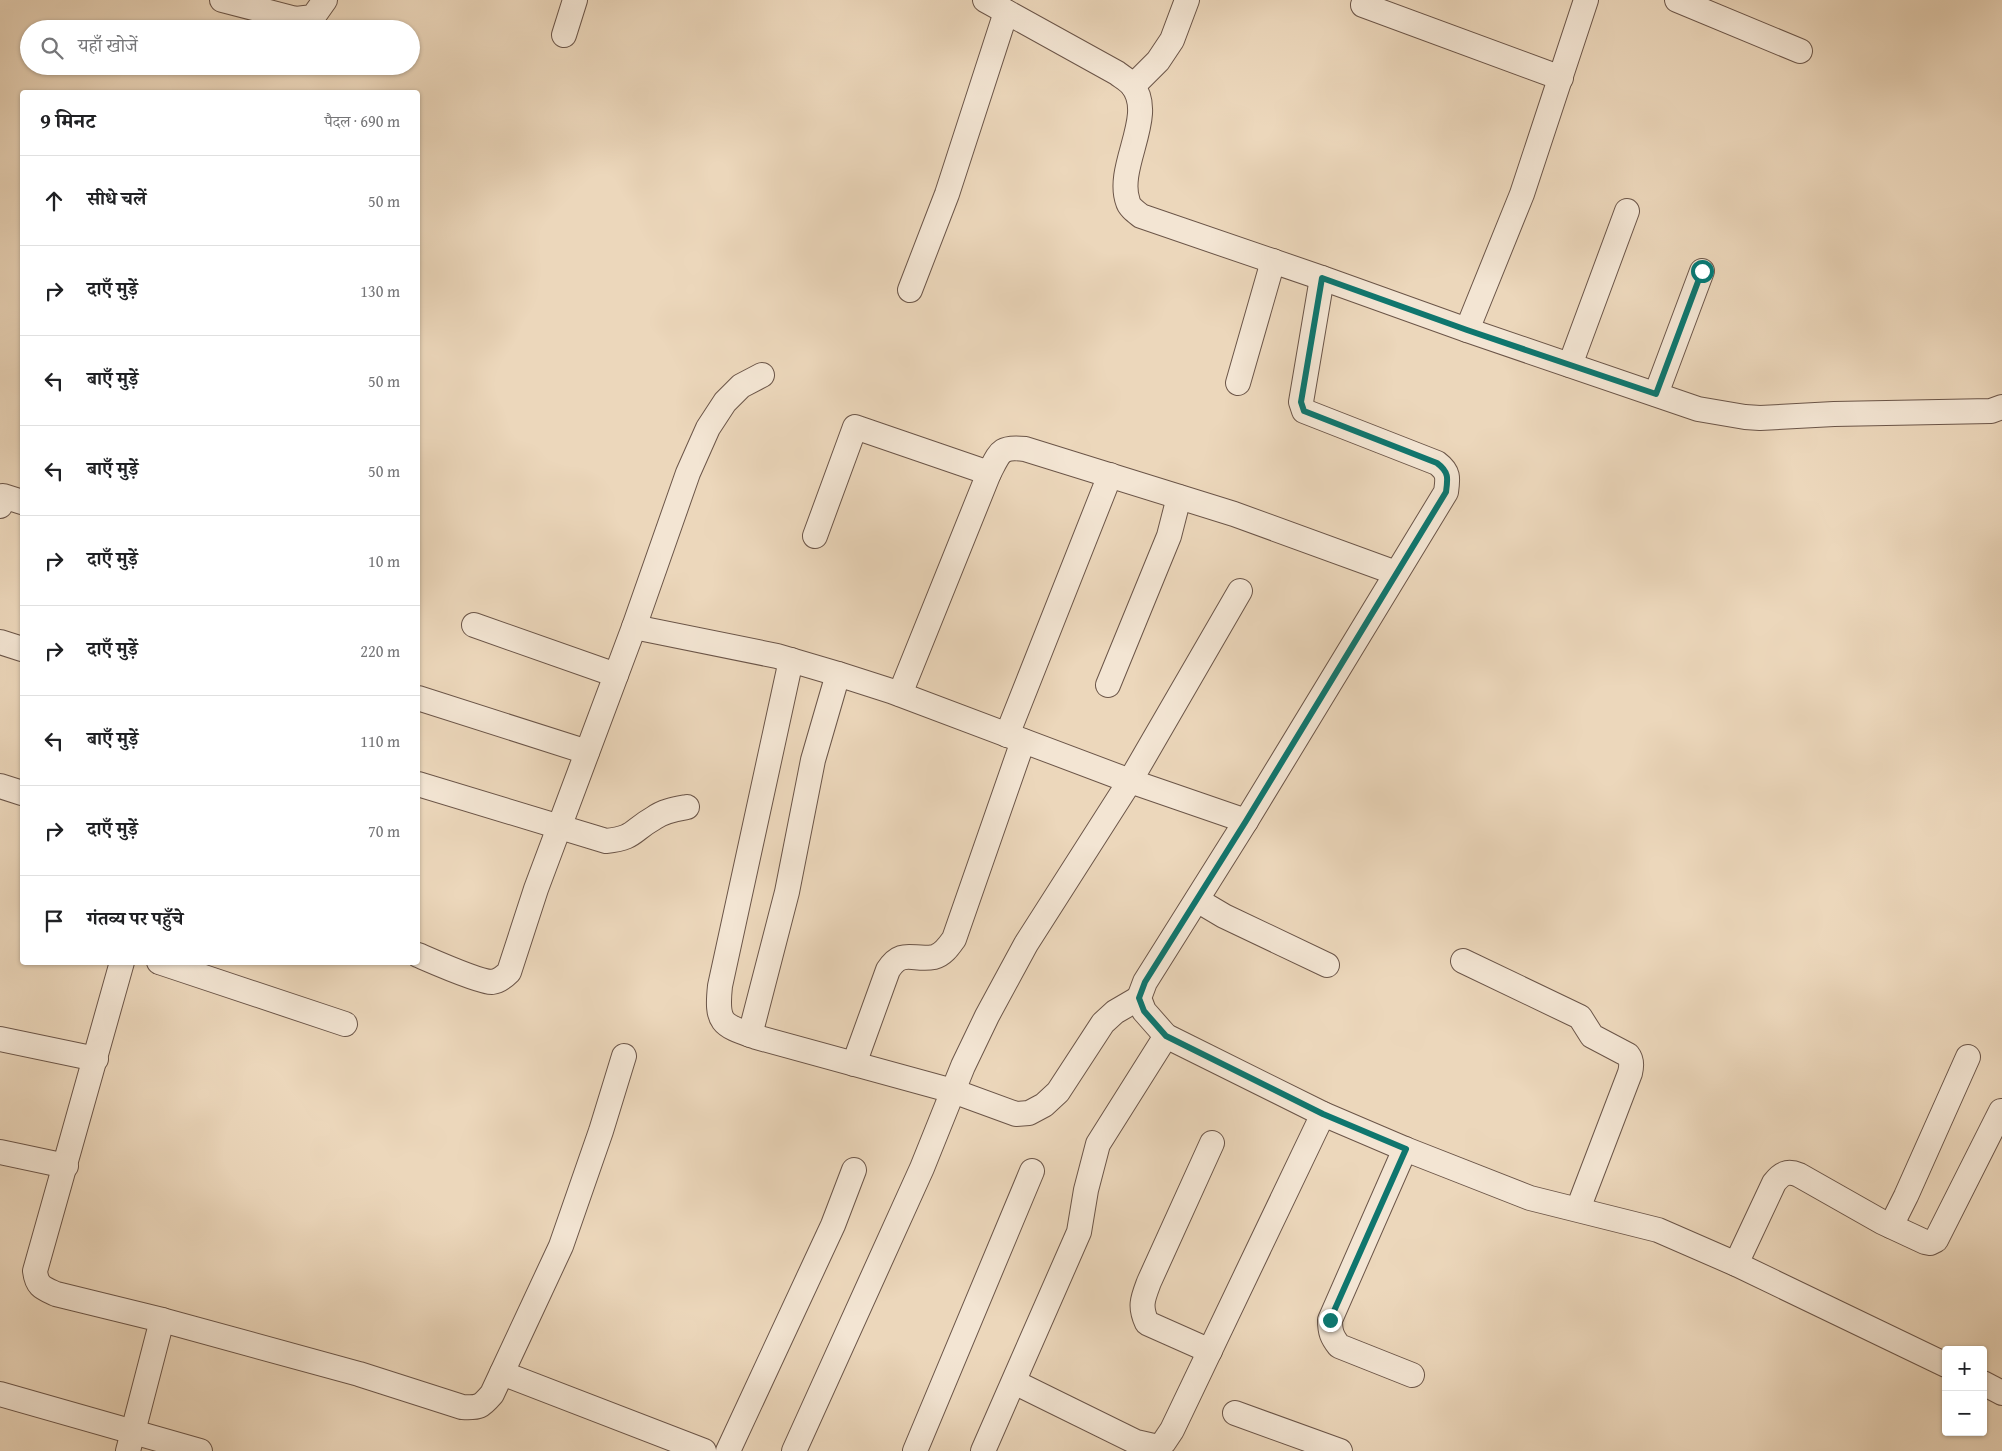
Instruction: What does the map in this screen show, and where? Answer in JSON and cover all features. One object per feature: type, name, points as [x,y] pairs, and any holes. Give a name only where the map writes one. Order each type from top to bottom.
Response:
[{"type":"street","points":[[222,0],[296,19],[313,17],[325,0]]},
{"type":"street","points":[[564,35],[575,0]]},
{"type":"street","points":[[985,0],[1117,73],[1133,86],[1140,102],[1140,115],[1128,167],[1126,190],[1128,203],[1140,216],[1698,409],[1760,418],[1834,414],[1991,411],[2002,407]]},
{"type":"street","points":[[1133,86],[1158,61],[1172,40],[1187,0]]},
{"type":"street","points":[[1467,330],[1522,194],[1586,0]]},
{"type":"street","points":[[1677,0],[1800,51]]},
{"type":"street","points":[[1363,5],[1561,78]]},
{"type":"street","points":[[910,290],[947,194],[1006,12]]},
{"type":"street","points":[[1570,365],[1627,211]]},
{"type":"street","points":[[1238,383],[1273,261]]},
{"type":"street","points":[[1656,394],[1702,271]]},
{"type":"street","points":[[791,660],[720,986],[717,1008],[721,1019],[729,1027],[750,1035],[953,1091],[1016,1114],[1028,1113],[1044,1105],[1058,1092],[1103,1023],[1115,1012],[1139,998],[1145,982],[1246,821],[1446,492],[1448,479],[1445,469],[1437,463],[1304,411],[1301,402],[1322,278]]},
{"type":"street","points":[[420,956],[478,979],[491,982],[501,979],[509,972],[536,889],[634,627],[688,473],[708,428],[725,402],[741,386],[762,375]]},
{"type":"street","points":[[815,536],[855,427],[989,473]]},
{"type":"street","points":[[900,694],[989,473],[999,454],[1009,447],[1024,449],[1234,514],[1396,574]]},
{"type":"street","points":[[854,1064],[888,970],[894,960],[904,957],[935,957],[946,950],[954,939],[1015,738],[1110,475]]},
{"type":"street","points":[[0,506],[3,496],[20,501]]},
{"type":"street","points":[[1108,684],[1169,536],[1179,497]]},
{"type":"street","points":[[794,1451],[922,1168],[953,1091],[987,1016],[1026,944],[1130,781],[1240,590]]},
{"type":"street","points":[[474,625],[616,675]]},
{"type":"street","points":[[634,627],[791,660],[838,674],[900,694],[1130,781],[1246,821]]},
{"type":"street","points":[[0,642],[20,648]]},
{"type":"street","points":[[750,1035],[787,892],[813,760],[838,674]]},
{"type":"street","points":[[420,699],[587,752]]},
{"type":"street","points":[[420,785],[606,841],[621,840],[630,836],[654,817],[687,807]]},
{"type":"street","points":[[0,786],[20,792]]},
{"type":"street","points":[[1197,900],[1224,916],[1327,966]]},
{"type":"street","points":[[1463,961],[1580,1017],[1592,1036],[1628,1054],[1631,1059],[1630,1073],[1578,1209]]},
{"type":"street","points":[[121,965],[35,1271],[40,1287],[56,1294],[162,1320],[359,1374],[462,1407],[477,1408],[485,1403],[502,1374],[561,1246],[601,1131],[624,1056]]},
{"type":"street","points":[[168,965],[345,1024]]},
{"type":"street","points":[[1139,998],[1144,1011],[1166,1036],[1323,1114],[1530,1198],[1658,1230],[1736,1264],[1942,1363]]},
{"type":"street","points":[[983,1451],[1078,1232],[1086,1190],[1098,1144],[1166,1036]]},
{"type":"street","points":[[0,1039],[96,1059]]},
{"type":"street","points":[[1891,1226],[1968,1057]]},
{"type":"street","points":[[1736,1264],[1774,1183],[1781,1175],[1788,1173],[1799,1175],[1891,1226],[1925,1242],[1930,1243],[1936,1240],[2001,1111]]},
{"type":"street","points":[[1014,1382],[1124,1444],[1158,1447],[1164,1442],[1172,1430],[1323,1114]]},
{"type":"street","points":[[1210,1351],[1147,1323],[1142,1312],[1143,1300],[1149,1282],[1212,1143]]},
{"type":"street","points":[[1406,1149],[1330,1320],[1330,1329],[1332,1337],[1339,1346],[1412,1375]]},
{"type":"street","points":[[0,1152],[66,1166]]},
{"type":"street","points":[[728,1451],[833,1225],[854,1170]]},
{"type":"street","points":[[916,1451],[1032,1171]]},
{"type":"street","points":[[130,1441],[162,1320]]},
{"type":"street","points":[[502,1374],[704,1451]]},
{"type":"street","points":[[1987,1385],[2002,1392]]},
{"type":"street","points":[[0,1394],[130,1441],[200,1451]]},
{"type":"street","points":[[1235,1413],[1340,1451]]},
{"type":"route","points":[[1330,1320],[1406,1149],[1323,1114],[1166,1036],[1144,1011],[1139,998],[1145,982],[1246,821],[1446,492],[1448,479],[1445,469],[1437,463],[1304,411],[1301,402],[1322,278],[1467,330],[1656,394],[1702,271]]}]
